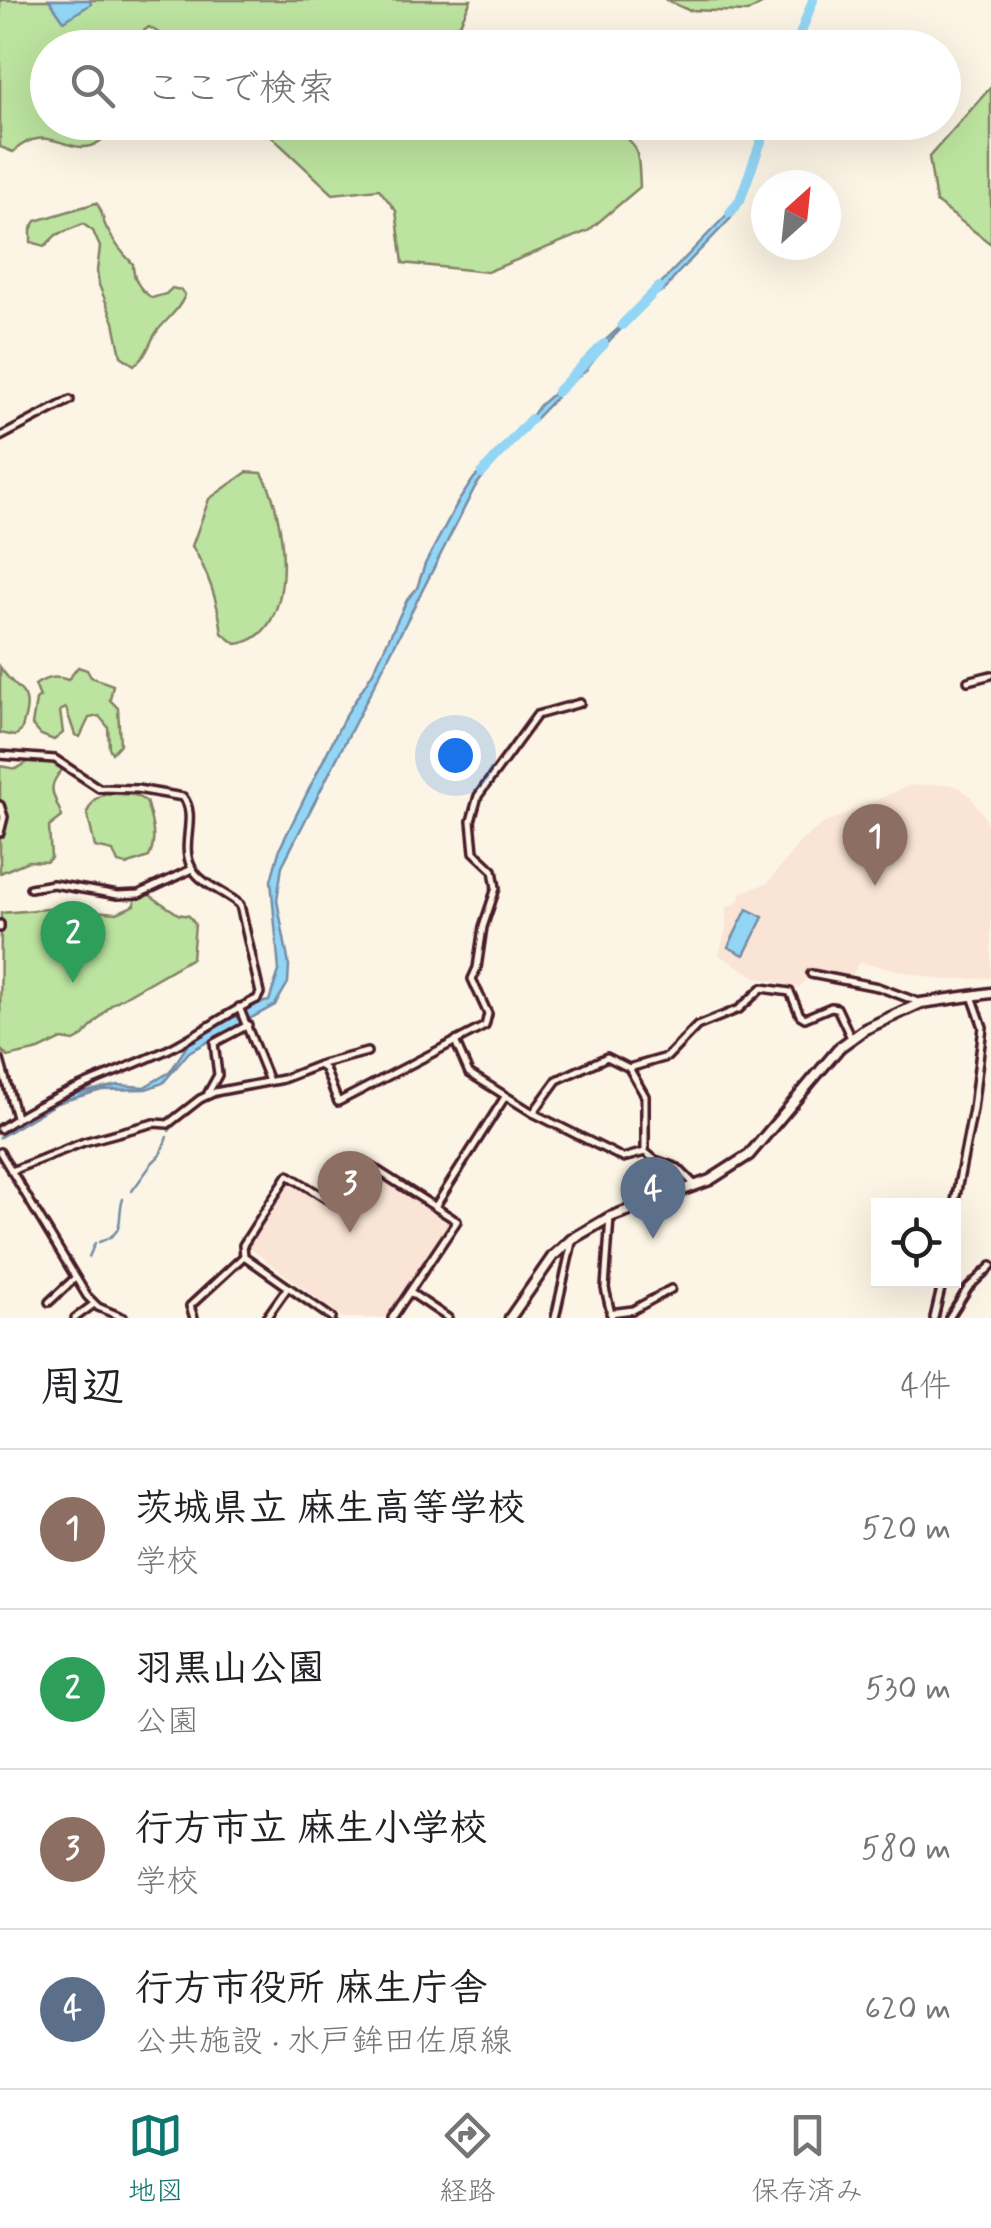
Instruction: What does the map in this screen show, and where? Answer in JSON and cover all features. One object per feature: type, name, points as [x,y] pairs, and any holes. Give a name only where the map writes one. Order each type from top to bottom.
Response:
[{"type":"main road","points":[[510,1318],[553,1256],[572,1239],[610,1217],[710,1180],[749,1155],[840,1048],[881,1018],[921,1002],[991,992]]},
{"type":"street","points":[[0,437],[70,400]]},
{"type":"street","points":[[968,680],[991,675]]},
{"type":"street","points":[[319,1065],[325,1069],[338,1102],[485,1026],[488,1014],[472,979],[496,888],[492,870],[474,852],[471,821],[478,796],[537,715],[580,703]]},
{"type":"street","points":[[0,755],[58,760],[99,788],[137,789],[183,797],[189,805],[186,850],[192,869],[242,909],[260,993],[257,999],[169,1049],[62,1092],[0,1130]]},
{"type":"street","points":[[0,805],[4,817],[0,834]]},
{"type":"street","points":[[30,888],[54,884],[118,895],[138,894],[192,869]]},
{"type":"street","points":[[812,974],[878,986],[921,1002]]},
{"type":"street","points":[[629,1068],[667,1057],[696,1026],[739,1009],[762,988],[790,992],[805,1018],[831,1006],[837,1008],[852,1040]]},
{"type":"street","points":[[956,1198],[973,1109],[983,1027],[972,996]]},
{"type":"street","points":[[240,1009],[269,1080]]},
{"type":"street","points":[[209,1095],[218,1076],[214,1043],[248,1024]]},
{"type":"street","points":[[455,1042],[469,1072],[505,1097],[623,1158],[645,1152]]},
{"type":"street","points":[[11,1171],[80,1143],[154,1123],[168,1124],[209,1095],[282,1079],[367,1052]]},
{"type":"street","points":[[533,1113],[557,1080],[607,1057],[629,1068],[645,1096],[645,1152]]},
{"type":"street","points":[[0,1060],[16,1117]]},
{"type":"street","points":[[435,1207],[505,1097]]},
{"type":"street","points":[[0,1152],[94,1304],[124,1318]]},
{"type":"street","points":[[645,1152],[678,1168],[695,1185]]},
{"type":"street","points":[[332,1318],[244,1256],[242,1245],[288,1175],[335,1204],[366,1164],[457,1221],[392,1318]]},
{"type":"street","points":[[610,1217],[606,1288],[611,1315],[633,1310],[671,1288]]},
{"type":"street","points":[[555,1318],[572,1239]]},
{"type":"street","points":[[194,1318],[190,1306],[244,1256]]},
{"type":"street","points":[[949,1318],[968,1288],[991,1266]]},
{"type":"street","points":[[49,1302],[75,1278]]},
{"type":"street","points":[[266,1318],[288,1288]]},
{"type":"street","points":[[934,1318],[941,1288]]},
{"type":"street","points":[[411,1294],[448,1318]]},
{"type":"street","points":[[75,1318],[94,1304]]},
{"type":"shaded area","points":[[908,786],[959,787],[971,797],[991,835],[991,978],[942,980],[859,962],[852,976],[811,972],[799,988],[758,978],[719,955],[726,908],[738,902],[742,892],[768,883],[799,843],[821,825]]},
{"type":"shaded area","points":[[369,1165],[453,1221],[390,1313],[384,1318],[343,1318],[247,1246],[289,1178],[339,1209]]},
{"type":"green space","points":[[0,0],[471,0],[457,30],[30,30],[30,140],[34,140],[13,152],[0,147]]},
{"type":"green space","points":[[666,0],[769,0],[747,12],[688,10]]},
{"type":"green space","points":[[991,87],[991,244],[936,202],[929,157],[944,140],[961,140],[961,121]]},
{"type":"green space","points":[[52,140],[102,140],[79,147]]},
{"type":"green space","points":[[275,140],[628,140],[636,152],[640,187],[588,231],[487,272],[403,263],[396,211],[379,189],[333,194]]},
{"type":"green space","points":[[96,203],[112,237],[133,264],[144,291],[152,298],[172,288],[185,295],[134,365],[121,356],[114,322],[99,285],[100,247],[93,231],[83,224],[56,235],[45,246],[31,242],[31,229],[36,221]]},
{"type":"green space","points":[[247,472],[262,473],[270,492],[282,543],[283,570],[280,597],[271,620],[257,636],[236,644],[222,633],[212,588],[192,546],[209,499]]},
{"type":"green space","points":[[0,667],[26,699],[21,731],[15,736],[0,733]]},
{"type":"green space","points":[[78,667],[113,685],[110,700],[118,708],[120,744],[112,753],[108,727],[99,716],[89,718],[80,737],[75,735],[66,708],[60,711],[63,733],[54,740],[41,735],[32,725],[36,700],[40,697],[35,685],[51,678],[68,680]]},
{"type":"green space","points":[[33,759],[63,765],[52,787],[62,817],[49,827],[51,858],[46,862],[28,861],[0,873],[0,827],[7,821],[0,800],[0,766],[16,769]]},
{"type":"green space","points":[[106,793],[134,795],[146,801],[153,837],[149,857],[126,865],[118,863],[113,851],[95,847],[87,812],[94,800]]},
{"type":"green space","points":[[148,894],[178,914],[189,916],[195,924],[192,958],[112,1004],[74,1041],[62,1039],[39,1050],[8,1057],[0,1049],[1,913],[60,908],[117,913],[135,905],[135,897]]},
{"type":"water","points":[[49,0],[90,0],[91,4],[64,21]]},
{"type":"water","points":[[738,203],[731,218],[666,289],[610,340],[586,370],[493,463],[475,487],[282,866],[277,900],[289,965],[288,983],[275,1005],[189,1052],[163,1083],[146,1089],[102,1090],[57,1103],[0,1137],[0,1133],[56,1100],[118,1085],[144,1087],[170,1072],[192,1038],[269,1001],[279,971],[271,880],[280,848],[458,502],[474,478],[517,438],[539,406],[580,374],[598,347],[645,304]]},
{"type":"water","points":[[747,909],[763,917],[744,955],[728,947]]},
{"type":"waterway","points":[[802,30],[813,0]]},
{"type":"waterway","points":[[730,213],[740,200],[762,140]]},
{"type":"waterway","points":[[622,325],[659,287]]},
{"type":"waterway","points":[[557,392],[604,344]]},
{"type":"waterway","points":[[482,473],[531,419]]},
{"type":"waterway","points":[[327,1067],[333,1064]]},
{"type":"waterway","points":[[250,1088],[280,1085],[319,1070]]},
{"type":"waterway","points":[[202,1102],[228,1093]]},
{"type":"waterway","points":[[169,1131],[182,1116]]},
{"type":"waterway","points":[[152,1163],[167,1137]]},
{"type":"waterway","points":[[132,1191],[151,1165]]},
{"type":"waterway","points":[[99,1242],[117,1229],[123,1199]]},
{"type":"waterway","points":[[89,1257],[95,1243]]},
{"type":"waterway","points":[[56,1300],[74,1285]]},
{"type":"place","name":"茨城県立 麻生高等学校","points":[[875,886]]},
{"type":"place","name":"羽黒山公園","points":[[73,983]]},
{"type":"place","name":"行方市立 麻生小学校","points":[[350,1233]]},
{"type":"place","name":"行方市役所 麻生庁舎","points":[[653,1239]]}]
